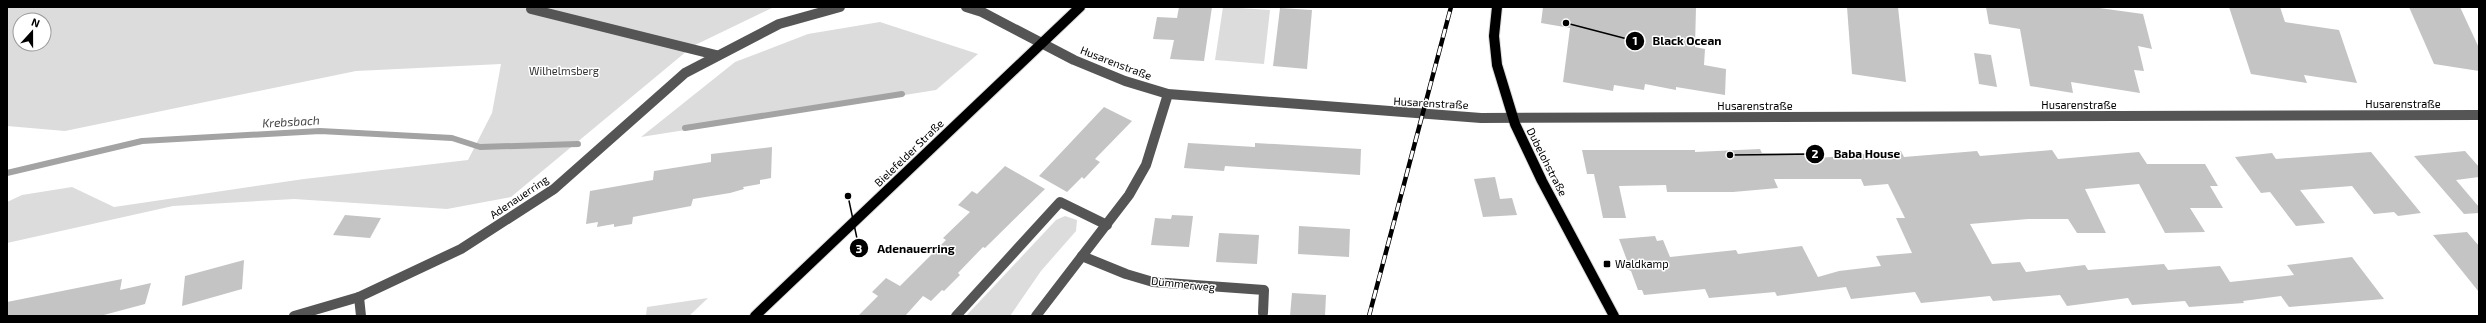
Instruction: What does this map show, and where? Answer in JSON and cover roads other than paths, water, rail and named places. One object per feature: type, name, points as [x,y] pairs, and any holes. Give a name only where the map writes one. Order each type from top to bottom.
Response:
[{"type":"main road","name":"Bielefelder Straße","points":[[755,316],[1080,7]]},
{"type":"main road","name":"Dubelohstraße","points":[[1497,7],[1495,46],[1503,89],[1511,118],[1540,177],[1614,316]]},
{"type":"street","name":"Adenauerring","points":[[294,316],[359,297],[461,249],[501,225],[554,189],[685,73],[716,55],[779,24],[822,9],[840,7]]},
{"type":"street","points":[[966,7],[982,12],[1042,42]]},
{"type":"street","points":[[531,9],[716,55]]},
{"type":"street","name":"Husarenstraße","points":[[1042,42],[1074,60],[1126,81],[1168,94],[1380,112],[1511,118],[2479,115]]},
{"type":"street","points":[[1036,316],[1123,206],[1146,165],[1168,94]]},
{"type":"street","points":[[956,316],[1060,202],[1107,225]]},
{"type":"street","name":"Dümmerweg","points":[[1082,256],[1126,274],[1153,282],[1264,290],[1263,313]]},
{"type":"street","points":[[359,297],[361,316]]},
{"type":"waterway","points":[[685,128],[902,94]]},
{"type":"waterway","name":"Krebsbach","points":[[7,173],[142,141],[320,131],[452,138],[480,147],[578,144]]},
{"type":"railway","points":[[1369,316],[1451,7]]},
{"type":"place","name":"Black Ocean","points":[[1566,23]]},
{"type":"place","name":"Baba House","points":[[1730,155]]},
{"type":"place","name":"Adenauerring","points":[[848,196]]},
{"type":"place","name":"Waldkamp","points":[[1607,264]]},
{"type":"park label","name":"Wilhelmsberg","points":[[564,71]]}]
